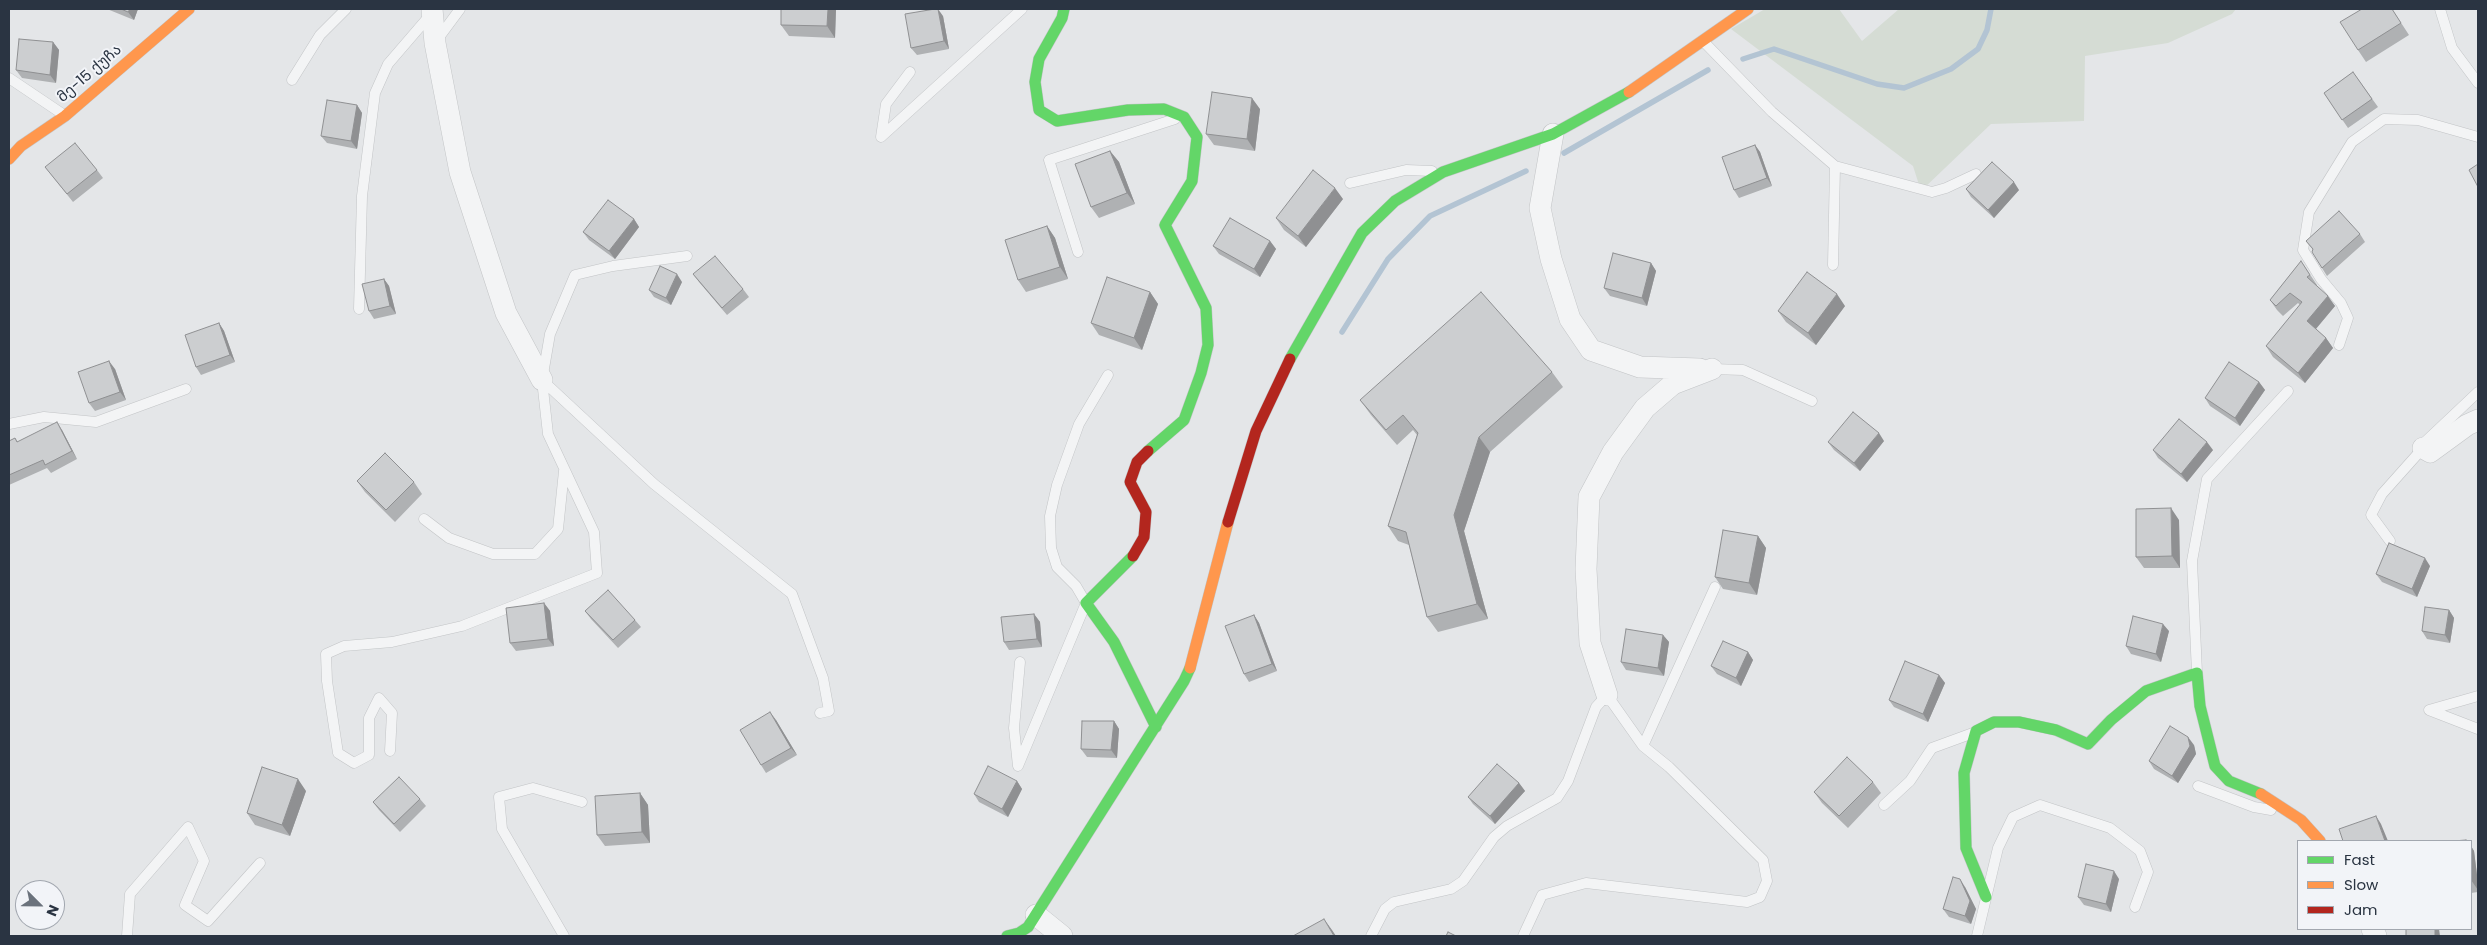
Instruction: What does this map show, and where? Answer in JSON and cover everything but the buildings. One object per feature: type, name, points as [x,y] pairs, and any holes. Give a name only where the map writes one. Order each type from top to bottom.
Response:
[{"type":"street","name":"მე-15 ქუჩა","points":[[9,159],[22,146],[65,116],[189,9]]},
{"type":"street","points":[[1064,9],[1062,18],[1039,59],[1035,82],[1039,110],[1057,121],[1128,110],[1164,109],[1184,117],[1197,137],[1192,181],[1166,225],[1206,308],[1208,345],[1201,373],[1184,420],[1157,441],[1137,462],[1130,482],[1146,512],[1144,537],[1134,555],[1119,572],[1086,602],[1114,642],[1156,727]]},
{"type":"street","points":[[1006,936],[1019,933],[1028,927],[1156,727],[1194,659],[1217,558],[1256,431],[1286,366],[1362,233],[1395,201],[1443,172],[1554,134],[1639,86],[1748,9]]},
{"type":"street","points":[[432,11],[435,43],[464,181],[506,312],[542,380]]},
{"type":"street","points":[[1554,134],[1540,208],[1551,258],[1570,319],[1591,350],[1640,368],[1712,369]]},
{"type":"street","points":[[1608,695],[1590,642],[1586,569],[1589,497],[1613,452],[1645,408],[1673,384],[1712,369]]},
{"type":"street","points":[[2423,448],[2430,452],[2467,425],[2478,420]]},
{"type":"street","points":[[1986,896],[1966,848],[1964,773],[1976,731],[1994,722],[2019,722],[2056,730],[2088,744],[2111,720],[2146,691],[2197,673],[2200,706],[2215,766],[2229,781],[2264,795],[2301,820],[2319,840]]},
{"type":"street","points":[[1036,915],[1062,936]]},
{"type":"lane","points":[[292,80],[320,35],[346,9]]},
{"type":"lane","points":[[435,43],[460,9]]},
{"type":"lane","points":[[910,72],[886,104],[881,137],[1022,9]]},
{"type":"lane","points":[[2440,9],[2452,48],[2478,83]]},
{"type":"lane","points":[[359,309],[362,196],[375,93],[388,64],[432,11]]},
{"type":"lane","points":[[1702,41],[1772,112],[1835,166],[1932,192],[1946,188],[1976,174]]},
{"type":"lane","points":[[9,78],[65,116]]},
{"type":"lane","points":[[1078,252],[1049,160],[1184,117]]},
{"type":"lane","points":[[2339,345],[2348,318],[2341,303],[2321,279],[2303,250],[2309,212],[2352,142],[2384,118],[2418,120],[2478,137]]},
{"type":"lane","points":[[1833,265],[1835,166]]},
{"type":"lane","points":[[1350,183],[1406,170],[1443,172]]},
{"type":"lane","points":[[390,751],[392,713],[379,698],[369,718],[369,755],[354,763],[338,754],[327,681],[326,654],[344,646],[392,642],[462,626],[597,573],[594,532],[548,434],[542,380],[550,334],[575,275],[613,266],[687,256]]},
{"type":"lane","points":[[1712,369],[1743,370],[1812,401]]},
{"type":"lane","points":[[1020,662],[1014,728],[1018,766],[1086,602],[1076,586],[1056,567],[1051,548],[1050,516],[1057,485],[1079,424],[1108,375]]},
{"type":"lane","points":[[542,380],[654,484],[792,594],[823,678],[829,711],[820,713]]},
{"type":"lane","points":[[9,424],[44,416],[96,422],[186,389]]},
{"type":"lane","points":[[2197,673],[2192,561],[2207,479],[2288,391]]},
{"type":"lane","points":[[2390,541],[2371,515],[2382,494],[2423,448],[2425,442],[2478,392]]},
{"type":"lane","points":[[424,519],[450,538],[493,554],[535,554],[558,529],[564,470]]},
{"type":"lane","points":[[1642,746],[1715,587]]},
{"type":"lane","points":[[1371,936],[1385,909],[1394,902],[1452,889],[1463,882],[1494,837],[1507,826],[1557,798],[1568,781],[1596,707],[1608,695],[1642,746],[1669,767],[1763,860],[1768,881],[1760,897],[1747,902],[1586,883],[1542,895],[1523,936]]},
{"type":"lane","points":[[2478,696],[2429,710],[2478,728]]},
{"type":"lane","points":[[1884,805],[1910,781],[1932,748],[1976,731]]},
{"type":"lane","points":[[2198,786],[2254,807],[2291,814]]},
{"type":"lane","points":[[564,936],[502,829],[499,797],[533,788],[582,802]]},
{"type":"lane","points":[[1977,936],[1998,848],[2013,818],[2040,805],[2110,828],[2140,851],[2148,872],[2135,907]]},
{"type":"lane","points":[[127,936],[130,894],[188,827],[204,861],[185,905],[208,922],[260,863]]},
{"type":"shaded area","points":[[1765,9],[1839,9],[1862,41],[1899,9],[2236,9],[2232,14],[2168,43],[2085,56],[2084,121],[1991,124],[1921,191],[1913,166],[1731,29]]},
{"type":"waterway","points":[[1743,59],[1774,49],[1877,84],[1904,88],[1951,69],[1978,49],[1987,30],[1991,9]]},
{"type":"waterway","points":[[1564,153],[1708,70]]},
{"type":"waterway","points":[[1342,332],[1388,259],[1430,216],[1526,171]]},
{"type":"traffic: fast","points":[[1064,9],[1062,18],[1039,59],[1035,82],[1039,110],[1057,121],[1128,110],[1164,109],[1184,117],[1197,137],[1192,181],[1165,225],[1206,308],[1208,345],[1201,373],[1184,420],[1148,451]]},
{"type":"traffic: fast","points":[[1290,359],[1362,233],[1395,201],[1443,172],[1553,134],[1629,92]]},
{"type":"traffic: fast","points":[[1133,556],[1086,603],[1114,642],[1156,727]]},
{"type":"traffic: fast","points":[[1007,936],[1019,933],[1028,927],[1184,681],[1190,668]]},
{"type":"traffic: fast","points":[[1986,897],[1966,848],[1964,773],[1976,731],[1994,722],[2019,722],[2056,730],[2088,744],[2111,720],[2146,691],[2197,673],[2200,706],[2215,766],[2229,781],[2261,794]]},
{"type":"traffic: slow","points":[[9,159],[21,146],[65,116],[189,9]]},
{"type":"traffic: slow","points":[[1629,92],[1748,9]]},
{"type":"traffic: slow","points":[[1190,668],[1228,522]]},
{"type":"traffic: slow","points":[[2261,794],[2301,820],[2319,840]]},
{"type":"traffic: jam","points":[[1228,522],[1256,431],[1290,359]]},
{"type":"traffic: jam","points":[[1133,556],[1144,537],[1146,512],[1130,482],[1137,462],[1148,451]]}]
